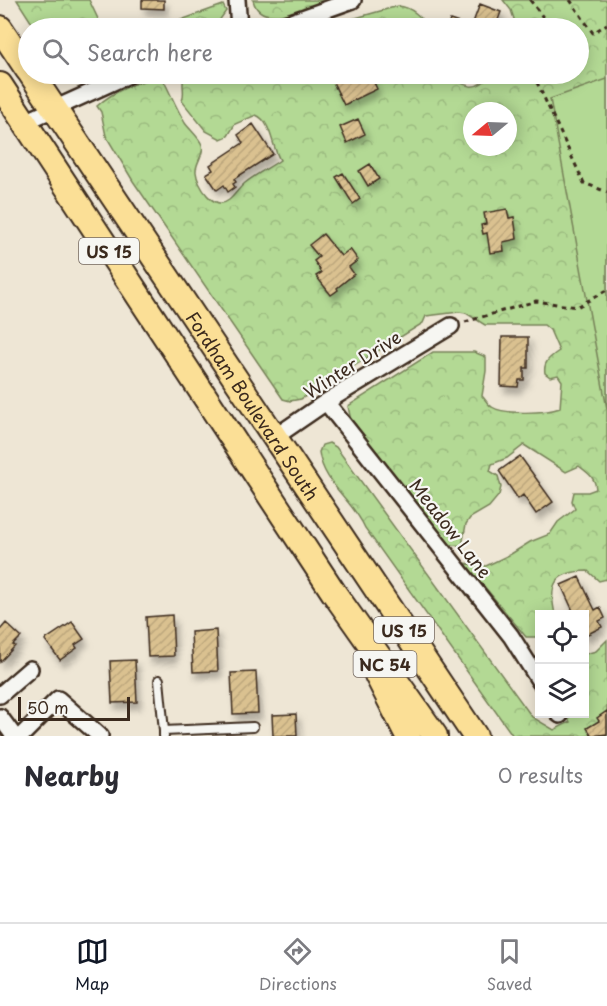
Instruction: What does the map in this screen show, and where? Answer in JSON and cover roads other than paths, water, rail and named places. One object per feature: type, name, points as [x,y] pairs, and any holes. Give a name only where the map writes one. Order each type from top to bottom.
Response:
[{"type":"highway","name":"Fordham Boulevard South","points":[[0,28],[18,54]]},
{"type":"highway","name":"Fordham Boulevard South","points":[[38,84],[475,736]]},
{"type":"highway","name":"Fordham Boulevard South","points":[[0,85],[334,593]]},
{"type":"highway","name":"US 15","points":[[334,593],[408,736]]},
{"type":"highway","name":"NC 54","points":[[334,593],[435,736]]},
{"type":"street","points":[[237,0],[238,18]]},
{"type":"street","points":[[302,18],[353,0]]},
{"type":"street","points":[[25,122],[108,84]]},
{"type":"street","name":"Winter Drive","points":[[275,437],[326,402],[451,326]]},
{"type":"street","name":"Meadow Lane","points":[[326,402],[511,636],[535,674]]},
{"type":"street","points":[[0,695],[30,669]]},
{"type":"street","points":[[21,736],[58,699],[100,736]]},
{"type":"street","points":[[0,717],[14,736]]},
{"type":"lane","points":[[159,680],[164,734],[253,727]]}]
